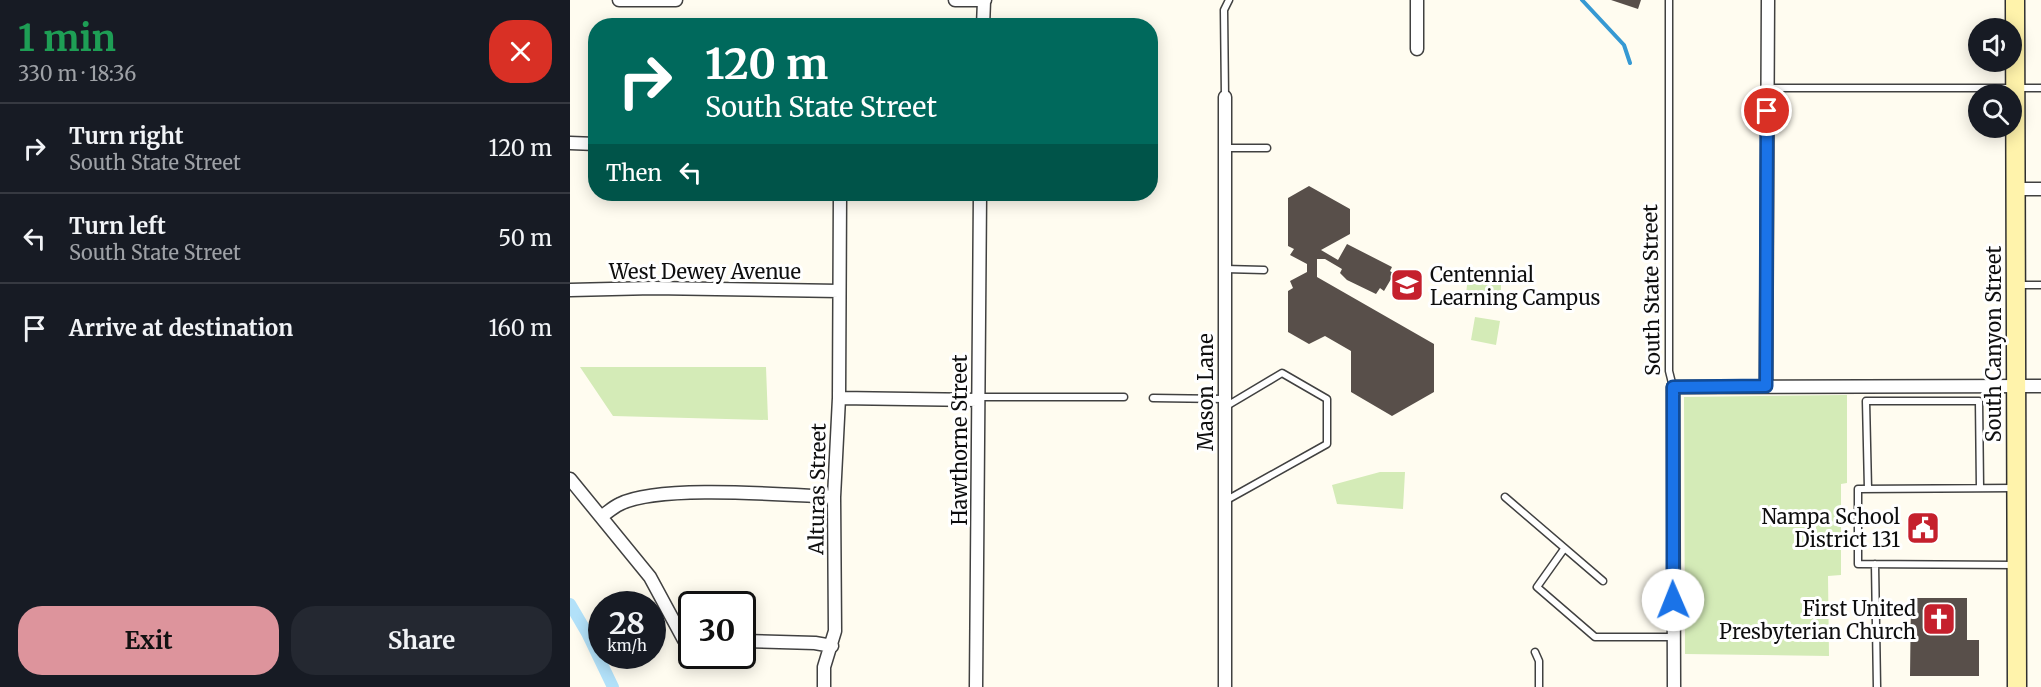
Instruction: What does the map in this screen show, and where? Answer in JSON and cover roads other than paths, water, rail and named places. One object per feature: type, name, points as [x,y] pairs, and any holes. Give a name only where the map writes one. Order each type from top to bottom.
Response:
[{"type":"street","points":[[619,0],[676,0]]},
{"type":"street","points":[[955,0],[984,0],[983,18]]},
{"type":"street","points":[[1417,0],[1417,49]]},
{"type":"street","points":[[1767,0],[1766,386],[2041,386]]},
{"type":"street","name":"South Canyon Street","points":[[2015,0],[2015,84]]},
{"type":"street","name":"Mason Lane","points":[[1225,97],[1225,687]]},
{"type":"street","name":"South Canyon Street","points":[[2015,138],[2017,687]]},
{"type":"street","points":[[570,144],[588,144]]},
{"type":"street","points":[[2015,189],[2041,189]]},
{"type":"street","name":"Alturas Street","points":[[825,687],[824,667],[835,631],[834,497],[839,398],[840,201]]},
{"type":"street","name":"Hawthorne Street","points":[[976,687],[980,201]]},
{"type":"street","name":"West Dewey Avenue","points":[[570,290],[653,288],[839,291]]},
{"type":"street","name":"South State Street","points":[[1674,687],[1673,387],[1766,386]]},
{"type":"street","points":[[839,398],[978,398]]},
{"type":"street","points":[[570,479],[650,577],[678,629]]},
{"type":"street","points":[[601,517],[620,504],[641,497],[717,493],[834,497]]},
{"type":"street","points":[[756,642],[815,643],[832,646]]},
{"type":"lane","points":[[1225,97],[1224,10],[1229,0]]},
{"type":"lane","name":"South State Street","points":[[1669,0],[1669,371],[1673,387]]},
{"type":"lane","points":[[1767,88],[1968,88]]},
{"type":"lane","points":[[2022,88],[2041,88]]},
{"type":"lane","points":[[1225,148],[1267,148]]},
{"type":"lane","points":[[1225,270],[1264,270]]},
{"type":"lane","points":[[2016,285],[2041,285]]},
{"type":"lane","points":[[1153,398],[1225,403],[1282,373],[1327,399],[1327,444],[1225,501]]},
{"type":"lane","points":[[1865,386],[1868,489]]},
{"type":"lane","points":[[1979,386],[1980,488]]},
{"type":"lane","points":[[978,398],[1124,397]]},
{"type":"lane","points":[[1866,401],[1979,401]]},
{"type":"lane","points":[[2016,488],[1858,489],[1858,564],[2016,565]]},
{"type":"lane","points":[[1505,497],[1603,581]]},
{"type":"lane","points":[[1564,549],[1537,587],[1595,637],[1674,637]]},
{"type":"lane","points":[[1875,564],[1877,687]]},
{"type":"lane","points":[[1535,652],[1539,661],[1539,687]]},
{"type":"waterway","points":[[1582,0],[1624,45],[1630,63]]},
{"type":"waterway","points":[[570,604],[613,687]]},
{"type":"place","name":"Centennial Learning Campus","points":[[1407,285]]},
{"type":"place","name":"Nampa School District 131","points":[[1923,528]]},
{"type":"place","name":"First United Presbyterian Church","points":[[1939,619]]}]
